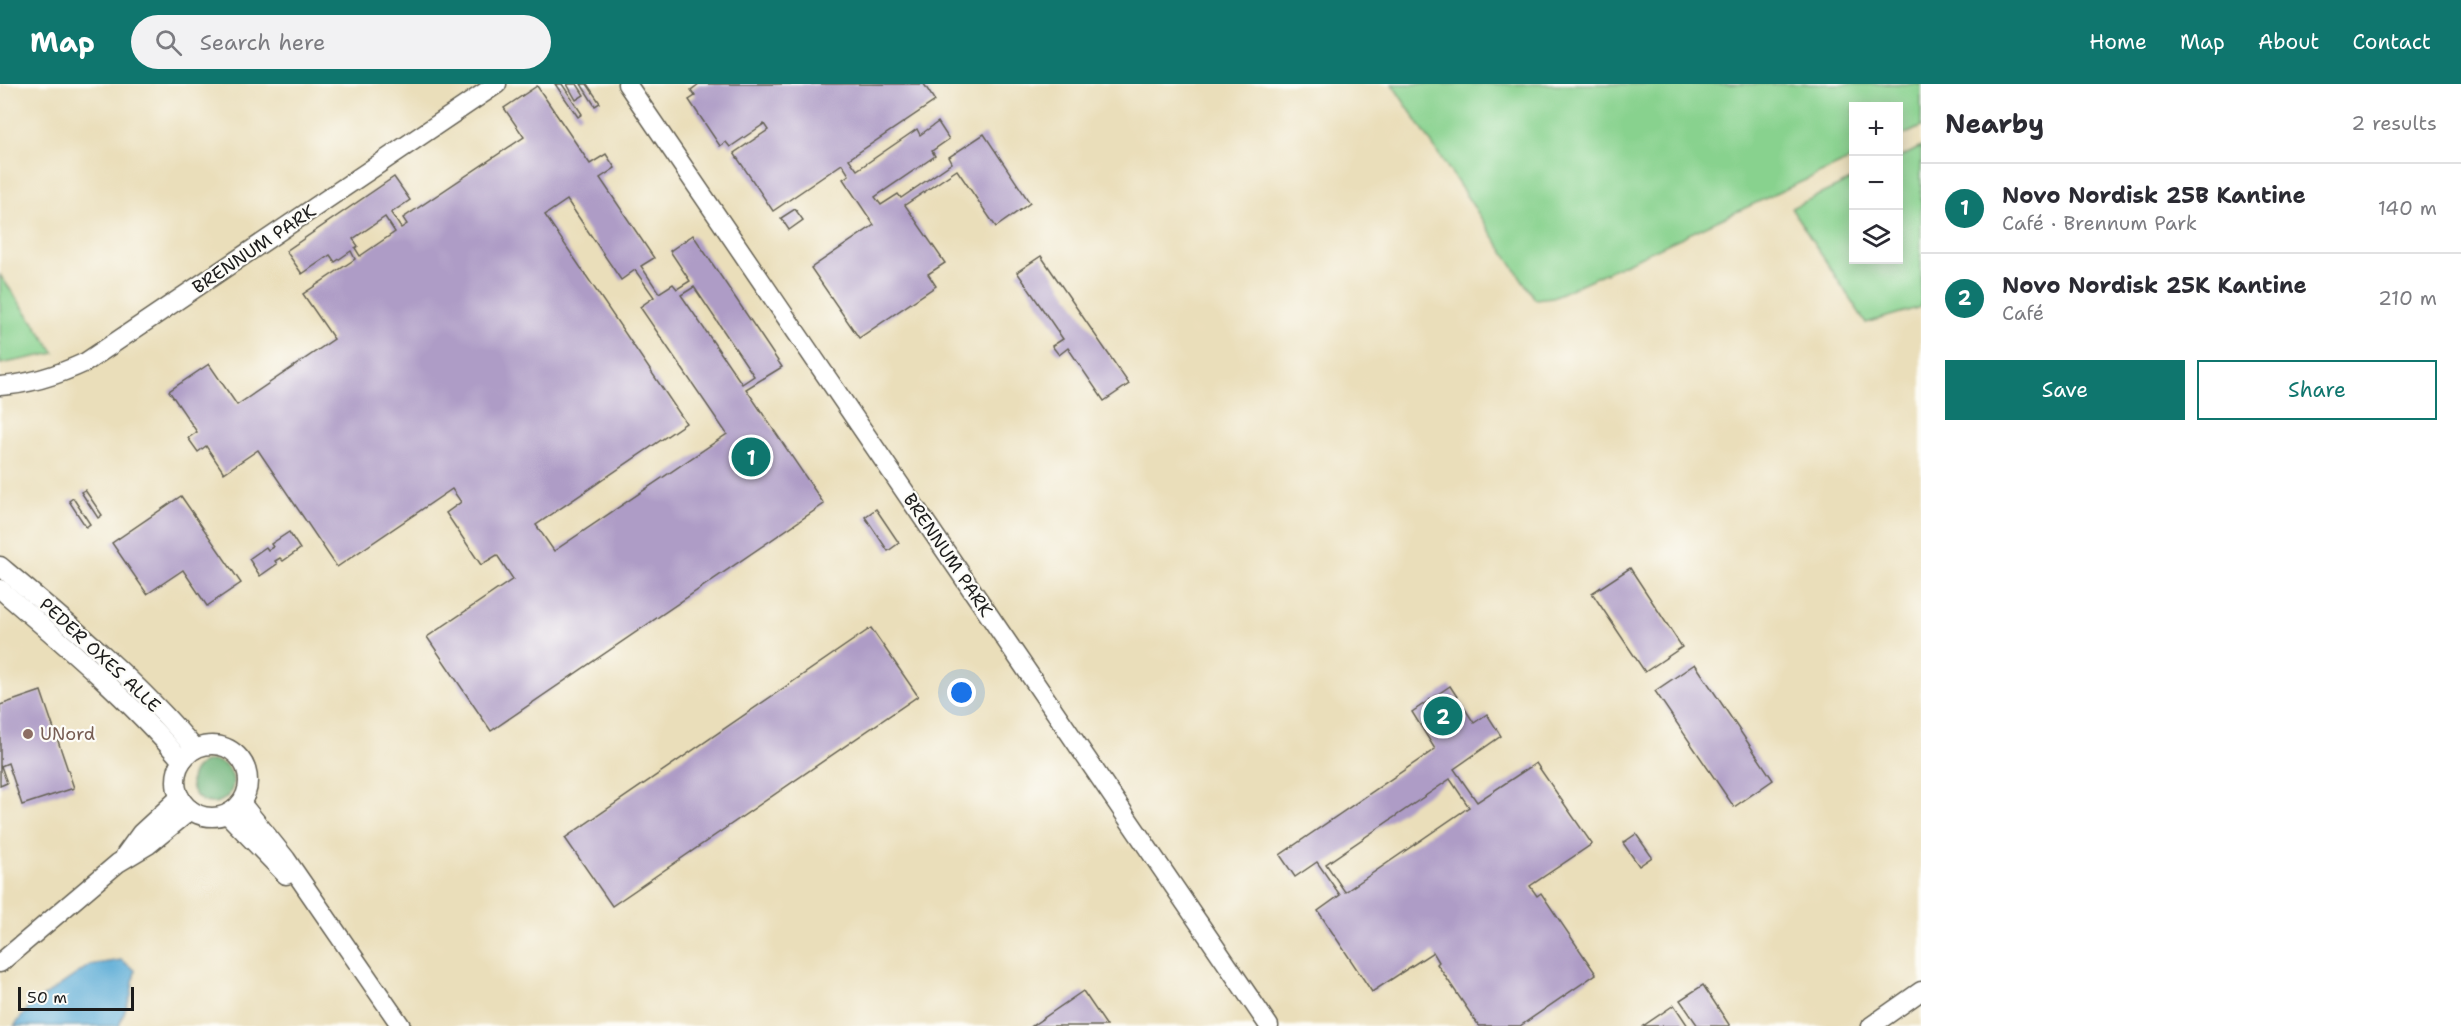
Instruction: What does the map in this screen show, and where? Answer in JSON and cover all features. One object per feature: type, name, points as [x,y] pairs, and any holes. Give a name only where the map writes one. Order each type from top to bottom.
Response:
[{"type":"street","name":"BRENNUM PARK","points":[[0,386],[20,385],[55,376],[86,362],[497,84]]},
{"type":"street","name":"BRENNUM PARK","points":[[627,84],[1269,1026]]},
{"type":"street","name":"PEDER OXES ALLE","points":[[0,566],[89,641],[172,722],[188,755]]},
{"type":"street","name":"PEDER OXES ALLE","points":[[0,589],[74,653],[159,735],[188,755]]},
{"type":"street","points":[[205,745],[227,747],[236,753],[243,762],[249,783],[234,809],[214,817],[202,816],[185,804],[177,779],[188,755],[205,745]]},
{"type":"street","points":[[0,963],[118,863],[148,845],[185,804]]},
{"type":"street","points":[[234,809],[276,866],[310,897],[401,1026]]},
{"type":"street","points":[[1871,1026],[1921,991]]},
{"type":"green space","points":[[1392,84],[1921,84],[1921,127],[1903,135],[1903,102],[1849,102],[1849,160],[1553,297],[1535,299]]},
{"type":"green space","points":[[1921,147],[1921,307],[1866,323],[1791,208],[1849,181],[1849,264],[1903,264],[1903,156]]},
{"type":"green space","points":[[0,275],[55,353],[0,364]]},
{"type":"green space","points":[[212,761],[227,767],[233,782],[227,797],[212,803],[197,797],[191,782],[197,767]]},
{"type":"water","points":[[121,960],[135,970],[131,995],[119,1026],[14,1026],[30,1006],[90,965]]},
{"type":"building","points":[[555,84],[562,84],[582,114],[578,117]]},
{"type":"building","points":[[567,84],[577,84],[584,95],[576,100]]},
{"type":"building","points":[[581,84],[587,84],[600,103],[595,106]]},
{"type":"building","points":[[699,84],[924,84],[935,101],[849,159],[857,170],[917,129],[920,135],[938,122],[949,139],[932,151],[935,156],[875,197],[881,205],[898,194],[901,198],[952,163],[949,157],[984,134],[1030,203],[996,227],[957,170],[905,205],[945,263],[928,274],[936,286],[859,338],[811,268],[874,225],[843,179],[849,175],[842,164],[773,211],[734,153],[768,130],[764,124],[730,147],[726,142],[720,146],[689,100],[695,96],[691,90]]},
{"type":"building","points":[[537,86],[590,164],[606,154],[615,168],[600,178],[654,258],[641,266],[659,293],[673,284],[677,289],[690,281],[670,251],[693,235],[782,367],[746,389],[824,504],[491,731],[427,637],[513,579],[497,555],[481,565],[446,513],[461,502],[452,489],[337,567],[258,450],[224,473],[206,446],[198,452],[188,438],[197,432],[169,391],[209,364],[237,405],[334,339],[303,294],[355,259],[351,251],[335,262],[330,255],[302,274],[286,251],[394,177],[410,200],[391,213],[401,228],[407,224],[403,218],[524,137],[504,108]],"holes":[[[567,200],[621,280],[635,270],[654,297],[640,307],[727,434],[554,551],[536,525],[686,423],[545,215]],[[385,217],[395,232],[360,256],[355,248],[358,246],[353,239]],[[694,287],[754,376],[742,384],[681,295]]]},
{"type":"building","points":[[795,209],[803,220],[789,230],[781,218]]},
{"type":"building","points":[[1041,256],[1129,384],[1104,401],[1068,348],[1059,355],[1052,346],[1063,339],[1017,272]]},
{"type":"building","points":[[85,490],[102,515],[98,518],[81,492]]},
{"type":"building","points":[[181,496],[241,583],[207,606],[183,570],[147,594],[112,543]]},
{"type":"building","points":[[73,498],[90,524],[86,527],[69,501]]},
{"type":"building","points":[[876,509],[899,543],[888,551],[865,517]]},
{"type":"building","points":[[289,532],[300,549],[283,561],[280,558],[275,561],[277,564],[260,576],[249,559],[266,547],[268,550],[273,547],[271,544]]},
{"type":"building","points":[[1630,568],[1682,647],[1645,672],[1592,593]]},
{"type":"building","points":[[871,628],[918,696],[612,906],[565,838]]},
{"type":"building","points":[[1695,664],[1773,780],[1734,807],[1655,691]]},
{"type":"building","points":[[1450,686],[1474,723],[1487,714],[1501,736],[1454,769],[1477,802],[1536,763],[1592,844],[1530,886],[1537,896],[1541,893],[1596,974],[1520,1026],[1479,1026],[1437,964],[1439,962],[1433,952],[1372,992],[1318,911],[1340,895],[1317,862],[1295,877],[1280,855],[1435,749],[1412,712]],"holes":[[[1450,779],[1469,807],[1345,892],[1326,864]]]},
{"type":"building","name":"UNord","points":[[41,691],[74,788],[22,805],[8,763],[1,766],[7,783],[0,786],[0,705]]},
{"type":"building","points":[[1636,834],[1652,857],[1639,866],[1623,843]]},
{"type":"building","points":[[1703,985],[1730,1026],[1698,1026],[1680,1000]]},
{"type":"building","points":[[1083,991],[1107,1026],[1032,1026]]},
{"type":"building","points":[[1674,1005],[1688,1026],[1643,1026]]},
{"type":"place","name":"Novo Nordisk 25B Kantine","points":[[751,457]]},
{"type":"place","name":"Novo Nordisk 25K Kantine","points":[[1443,716]]},
{"type":"place","name":"UNord","points":[[28,734]]}]
